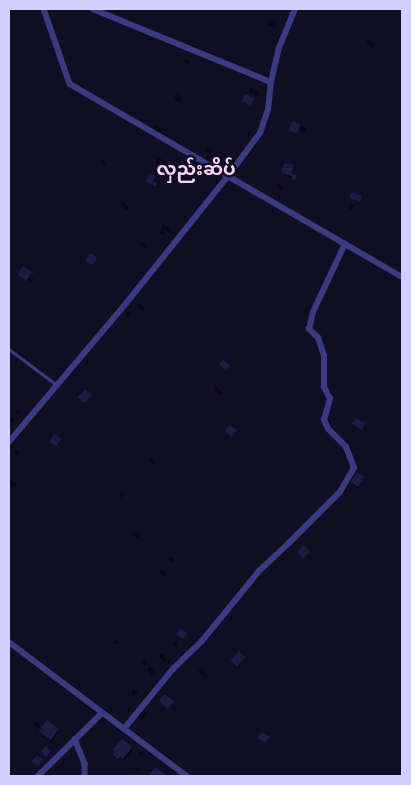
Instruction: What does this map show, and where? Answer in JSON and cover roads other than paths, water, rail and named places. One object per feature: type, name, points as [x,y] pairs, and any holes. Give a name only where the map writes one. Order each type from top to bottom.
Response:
[{"type":"street","points":[[44,9],[70,84],[402,277]]},
{"type":"street","points":[[93,9],[270,82]]},
{"type":"street","points":[[9,442],[58,386],[228,176],[260,133],[268,110],[270,82],[279,48],[295,9]]},
{"type":"street","points":[[124,729],[173,669],[202,641],[259,570],[340,492],[354,468],[346,447],[328,429],[324,420],[330,399],[324,387],[324,356],[318,338],[309,329],[313,312],[346,244]]},
{"type":"street","points":[[9,642],[187,776]]},
{"type":"street","points":[[38,776],[102,713]]},
{"type":"street","points":[[76,739],[85,764],[85,776]]},
{"type":"lane","points":[[9,348],[58,386]]},
{"type":"district","name":"လှည်းဆိပ်","points":[[196,169]]}]
